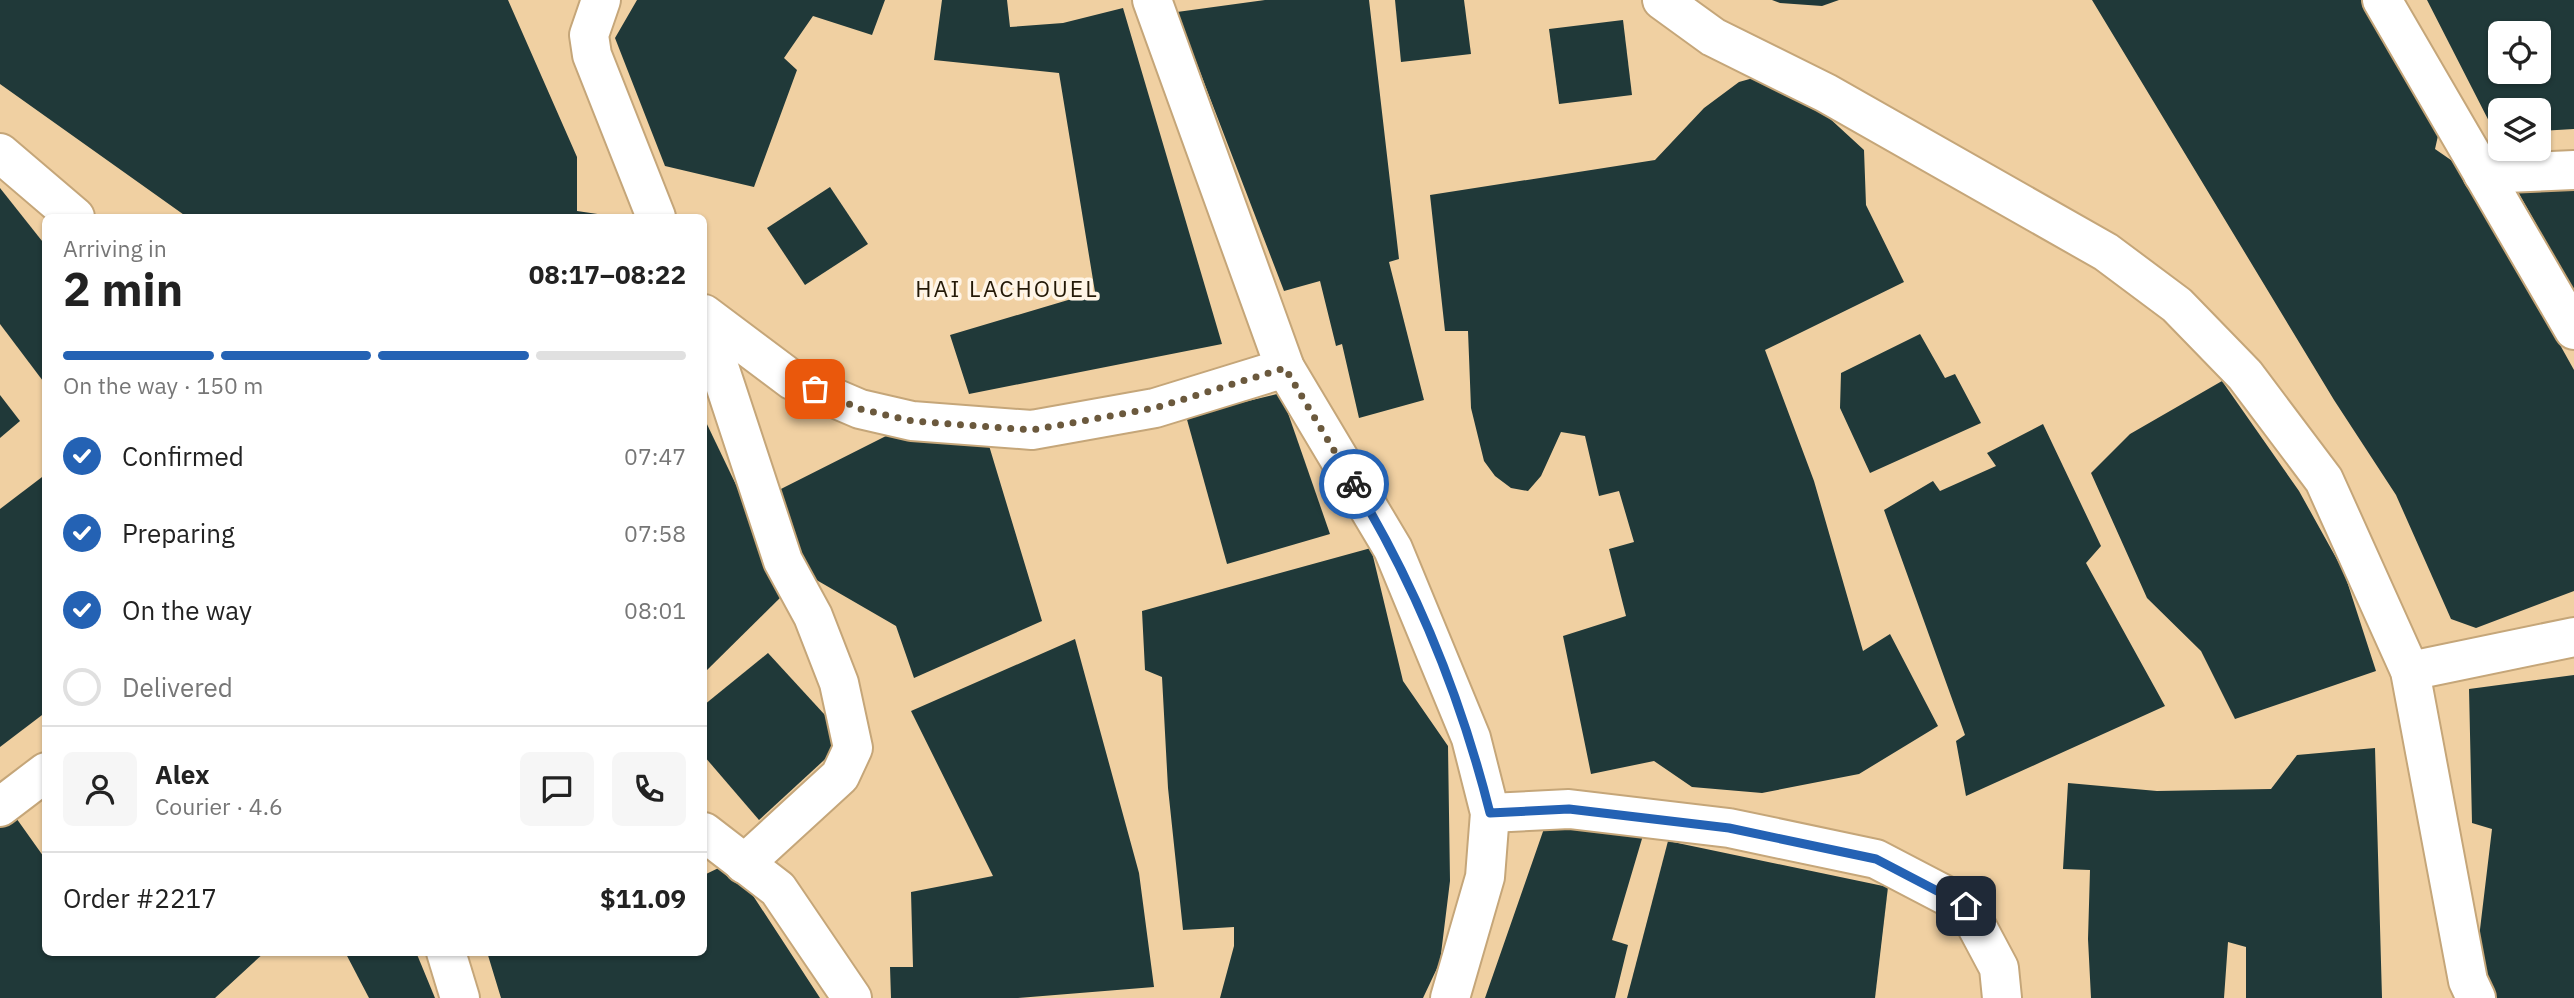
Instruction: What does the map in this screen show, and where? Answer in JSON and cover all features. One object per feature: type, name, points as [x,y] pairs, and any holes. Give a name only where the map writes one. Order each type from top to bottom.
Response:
[{"type":"street","points":[[601,0],[589,35],[592,55],[655,214]]},
{"type":"street","points":[[1152,0],[1285,368],[1394,550],[1471,738],[1490,813],[1485,877],[1450,998]]},
{"type":"street","points":[[1662,0],[1713,37],[1826,93],[2106,252],[2177,305],[2245,375],[2324,480],[2410,671],[2468,981],[2476,998]]},
{"type":"street","points":[[2382,0],[2574,330]]},
{"type":"street","points":[[0,153],[71,214]]},
{"type":"street","points":[[2483,174],[2574,170]]},
{"type":"street","points":[[707,316],[792,380],[860,409],[912,421],[1032,430],[1155,408],[1285,368]]},
{"type":"street","points":[[707,330],[783,561],[813,616],[839,682],[853,748],[840,776],[744,864]]},
{"type":"street","points":[[2410,671],[2574,637]]},
{"type":"street","points":[[0,807],[42,775]]},
{"type":"street","points":[[1490,813],[1569,809],[1729,828],[1876,859],[1966,906],[1999,968],[2002,998]]},
{"type":"street","points":[[707,834],[778,889],[852,998]]},
{"type":"street","points":[[447,956],[460,998]]},
{"type":"building","points":[[0,0],[508,0],[577,157],[577,211],[598,214],[183,214],[0,84]]},
{"type":"building","points":[[637,0],[885,0],[872,35],[813,16],[784,58],[797,70],[754,187],[665,166],[615,38]]},
{"type":"building","points":[[942,0],[1007,0],[1010,27],[1063,23],[1123,8],[1222,344],[969,394],[950,335],[1095,292],[1059,73],[934,60]]},
{"type":"building","points":[[1265,0],[1369,0],[1399,259],[1389,262],[1424,400],[1359,418],[1342,344],[1336,346],[1320,281],[1284,291],[1177,12]]},
{"type":"building","points":[[1395,0],[1464,0],[1471,54],[1401,62]]},
{"type":"building","points":[[1772,0],[1839,0],[1822,6]]},
{"type":"building","points":[[2092,0],[2364,0],[2440,127],[2435,149],[2461,167],[2574,370],[2574,591],[2476,628],[2451,619],[2396,495],[2334,400]]},
{"type":"building","points":[[2427,0],[2574,0],[2574,129],[2551,130],[2551,98],[2488,98],[2488,119]]},
{"type":"building","points":[[1623,20],[1632,95],[1559,104],[1549,29]]},
{"type":"building","points":[[1778,71],[1864,150],[1866,205],[1904,282],[1765,350],[1814,481],[1863,651],[1890,634],[1938,726],[1859,774],[1762,793],[1692,787],[1654,761],[1591,774],[1563,636],[1626,616],[1609,549],[1634,542],[1619,491],[1599,496],[1585,436],[1561,432],[1541,476],[1528,491],[1511,488],[1495,476],[1484,461],[1471,408],[1468,331],[1445,331],[1430,195],[1655,160],[1704,108],[1739,82]]},
{"type":"building","points":[[2574,181],[2574,292],[2513,183]]},
{"type":"building","points":[[830,187],[868,244],[805,285],[767,228]]},
{"type":"building","points":[[0,188],[42,241],[42,380],[0,324]]},
{"type":"building","points":[[1920,334],[1945,378],[1955,374],[1981,423],[1870,473],[1840,408],[1841,373]]},
{"type":"building","points":[[2222,381],[2299,491],[2344,572],[2376,671],[2235,719],[2201,651],[2147,598],[2091,473],[2130,434]]},
{"type":"building","points":[[1281,393],[1330,534],[1227,564],[1186,416]]},
{"type":"building","points":[[0,395],[20,421],[0,438]]},
{"type":"building","points":[[707,424],[787,591],[707,670]]},
{"type":"building","points":[[2043,424],[2101,546],[2086,563],[2165,706],[1966,796],[1956,741],[1965,735],[1884,510],[1933,481],[1940,491],[1996,466],[1987,453]]},
{"type":"building","points":[[984,429],[1042,621],[914,678],[896,626],[813,578],[767,496],[886,436]]},
{"type":"building","points":[[42,477],[42,715],[0,747],[0,509]]},
{"type":"building","points":[[1371,548],[1403,681],[1448,746],[1450,881],[1440,962],[1423,998],[1220,998],[1234,946],[1234,927],[1183,930],[1168,788],[1162,677],[1145,670],[1142,611]]},
{"type":"building","points":[[1075,639],[1139,873],[1154,987],[1018,998],[891,998],[890,967],[913,967],[911,892],[993,876],[911,711]]},
{"type":"building","points":[[768,653],[847,739],[759,820],[707,759],[707,703]]},
{"type":"building","points":[[2574,675],[2574,998],[2492,998],[2478,946],[2492,829],[2472,823],[2469,689]]},
{"type":"building","points":[[2375,748],[2382,998],[2246,998],[2246,947],[2228,942],[2224,998],[2091,998],[2088,939],[2090,870],[2063,869],[2068,783],[2157,791],[2271,789],[2297,755]]},
{"type":"building","points":[[14,815],[42,854],[42,956],[261,956],[215,998],[0,998],[0,826]]},
{"type":"building","points":[[1547,820],[1644,832],[1612,940],[1628,945],[1615,998],[1485,998]]},
{"type":"building","points":[[1668,841],[1888,887],[1875,998],[1627,998]]},
{"type":"building","points":[[731,862],[820,998],[501,998],[488,956],[707,956],[707,874]]},
{"type":"building","points":[[347,956],[418,956],[435,998],[369,998]]},
{"type":"way so far","points":[[815,389],[860,409],[912,421],[1032,430],[1155,408],[1285,368],[1354,484]]},
{"type":"district","name":"HAI LACHOUEL","points":[[1007,288]]},
{"type":"route","points":[[1354,484],[1394,550],[1471,738],[1490,813],[1569,809],[1729,828],[1876,859],[1966,906]]}]
